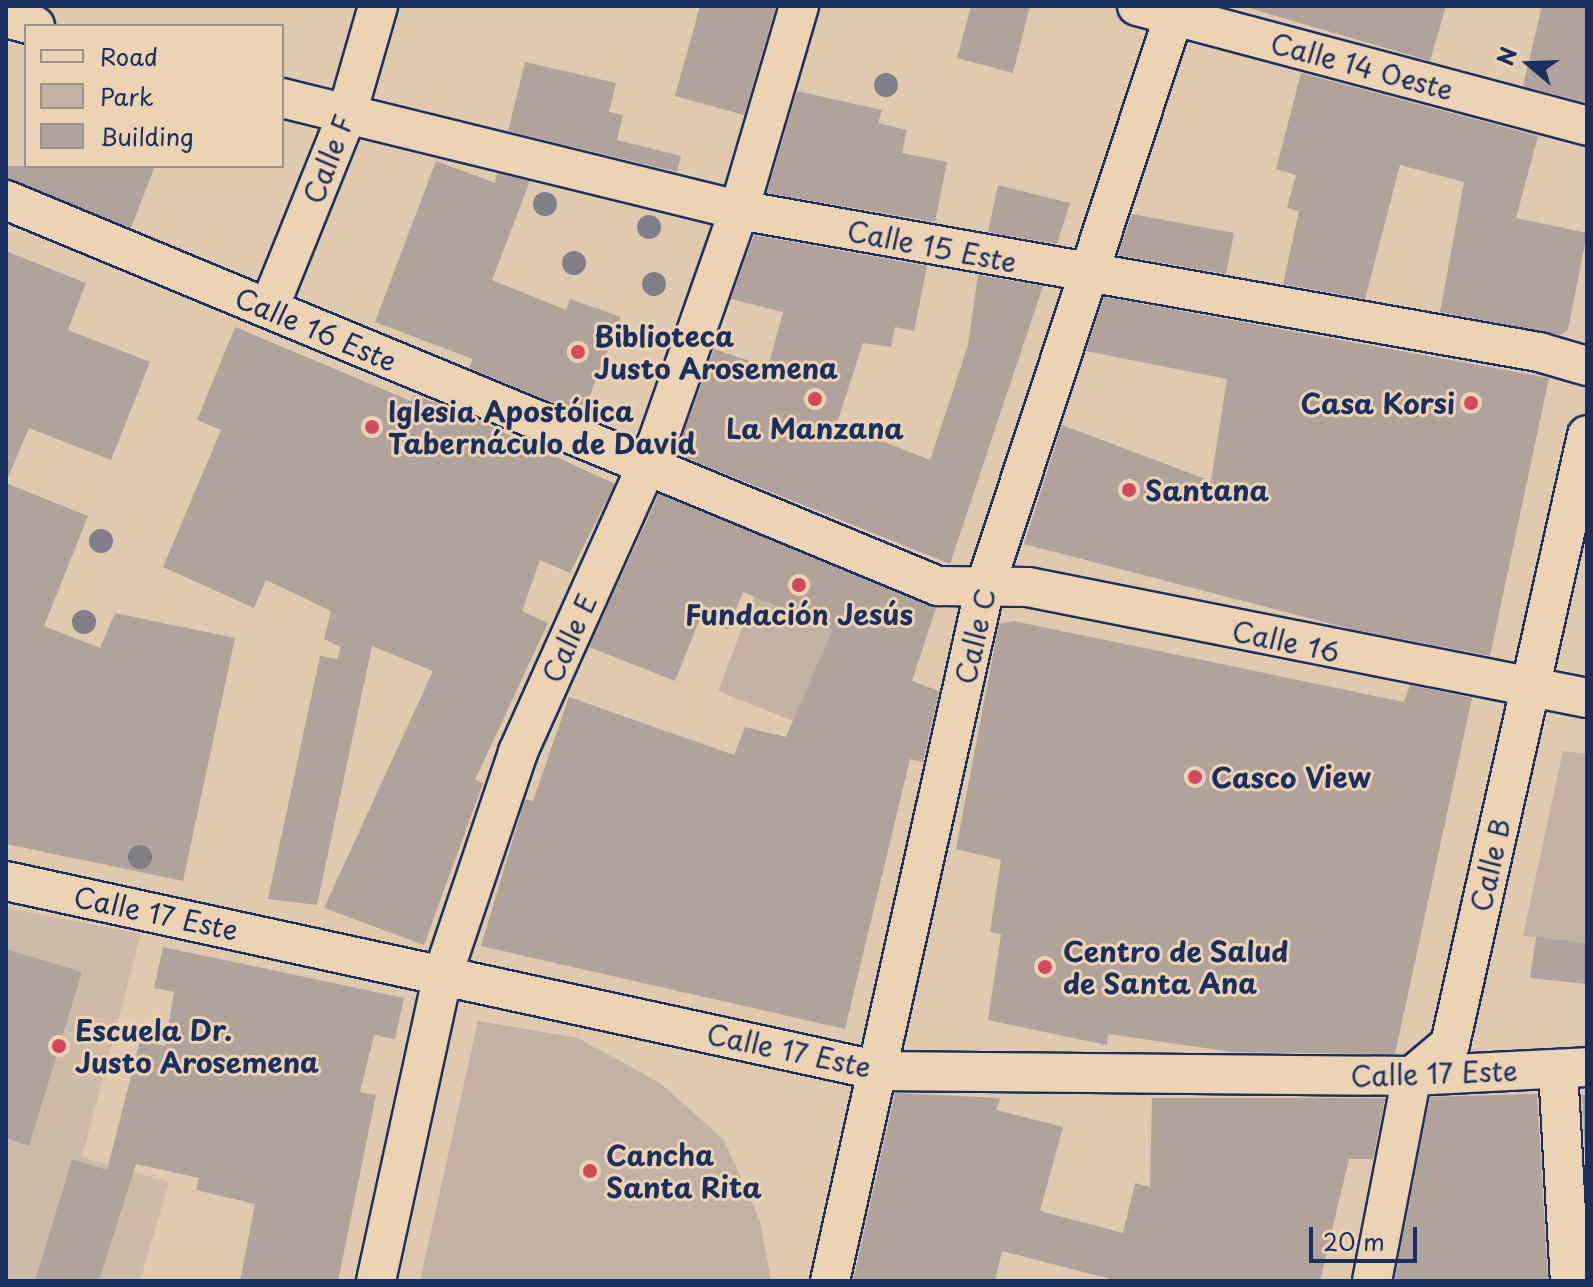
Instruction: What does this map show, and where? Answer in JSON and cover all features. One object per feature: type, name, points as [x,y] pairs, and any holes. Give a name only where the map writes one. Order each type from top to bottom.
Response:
[{"type":"street","name":"Calle F","points":[[269,308],[346,117],[378,6]]},
{"type":"street","name":"Calle E","points":[[376,1281],[443,974],[518,752],[644,468],[739,210],[799,6]]},
{"type":"street","name":"Calle 14 Oeste","points":[[1137,6],[1176,11],[1587,126]]},
{"type":"street","name":"Calle C","points":[[830,1281],[880,1071],[985,587],[1176,11]]},
{"type":"street","points":[[6,18],[28,24]]},
{"type":"street","name":"Calle 15 Este","points":[[284,99],[346,117],[739,210],[1090,276],[1539,352],[1587,366]]},
{"type":"street","name":"Calle 16 Este","points":[[6,200],[644,468],[938,586],[985,587]]},
{"type":"street","name":"Calle B","points":[[1412,1076],[1450,1044],[1587,435]]},
{"type":"street","name":"Calle 16","points":[[985,587],[1028,587],[1529,692],[1587,698]]},
{"type":"street","name":"Calle 17 Este","points":[[6,881],[880,1071],[1412,1076],[1573,1068]]},
{"type":"street","points":[[1570,1281],[1573,1068]]},
{"type":"street","points":[[1372,1281],[1412,1076]]},
{"type":"shaded area","name":"Escuela Dr. Justo Arosemena","points":[[6,908],[141,934],[82,1157],[169,1182],[140,1281],[6,1281]]},
{"type":"green space","points":[[754,597],[832,630],[793,721],[718,691]]},
{"type":"green space","points":[[1563,751],[1587,754],[1587,943],[1523,936]]},
{"type":"green space","name":"Cancha Santa Rita","points":[[478,1021],[578,1038],[660,1083],[724,1140],[760,1221],[771,1281],[420,1281]]},
{"type":"building","points":[[700,6],[776,6],[744,115],[675,96]]},
{"type":"building","points":[[971,6],[1030,6],[1013,73],[957,58]]},
{"type":"building","points":[[1242,6],[1446,6],[1430,61]]},
{"type":"building","points":[[1542,6],[1587,6],[1587,103],[1523,86]]},
{"type":"building","points":[[525,62],[616,83],[609,112],[623,115],[617,140],[681,156],[677,172],[508,131]]},
{"type":"building","points":[[1301,73],[1538,136],[1516,218],[1587,233],[1568,330],[1560,335],[1440,312],[1464,182],[1400,165],[1365,299],[1283,284],[1299,211],[1287,208],[1296,175],[1276,169]]},
{"type":"building","points":[[797,91],[882,110],[878,123],[907,130],[902,153],[947,162],[935,222],[767,193]]},
{"type":"building","points":[[436,161],[495,183],[497,173],[530,181],[492,280],[566,310],[570,299],[621,317],[582,415],[469,368],[473,359],[375,322]]},
{"type":"building","points":[[6,166],[154,168],[131,228],[6,178]]},
{"type":"building","points":[[998,185],[1070,203],[1057,244],[988,232]]},
{"type":"building","points":[[1132,214],[1234,233],[1226,274],[1118,255]]},
{"type":"building","name":"La Manzana","points":[[754,235],[927,266],[914,331],[895,327],[891,347],[863,343],[837,423],[930,460],[968,345],[978,275],[1043,286],[950,564],[676,454],[714,349],[768,367],[783,312],[731,299]]},
{"type":"building","points":[[6,251],[86,283],[68,330],[150,362],[111,460],[29,428],[6,482]]},
{"type":"building","points":[[1104,297],[1549,378],[1490,656],[1351,629],[1024,544],[1062,425],[1211,481],[1227,379],[1086,351]]},
{"type":"building","points":[[235,327],[411,401],[414,395],[453,409],[615,484],[570,573],[540,560],[522,611],[548,623],[475,780],[483,783],[424,945],[324,908],[433,671],[372,646],[317,905],[268,899],[320,656],[337,659],[341,647],[324,639],[331,611],[266,580],[254,608],[163,567],[221,430],[197,420]]},
{"type":"building","points":[[6,483],[88,516],[44,626],[100,648],[115,613],[235,638],[183,881],[6,844]]},
{"type":"building","points":[[659,494],[936,608],[912,681],[939,691],[923,762],[910,759],[845,1029],[481,946],[525,799],[533,801],[569,697],[734,755],[745,727],[786,737],[832,630],[743,592],[728,630],[700,618],[675,681],[589,647]]},
{"type":"building","points":[[1014,621],[1404,702],[1410,685],[1472,698],[1395,1054],[1232,1052],[1108,1034],[1107,1045],[988,1020],[1001,934],[990,932],[1001,860],[956,849],[999,624]]},
{"type":"building","points":[[1536,937],[1587,943],[1587,984],[1530,978]]},
{"type":"building","points":[[163,947],[404,998],[395,1039],[374,1035],[360,1092],[376,1095],[338,1281],[240,1281],[255,1204],[196,1190],[199,1178],[136,1164],[99,1281],[35,1281],[72,1159],[107,1170],[140,1041],[165,1046],[174,992],[154,988]]},
{"type":"building","points":[[6,949],[82,972],[29,1146],[6,1138]]},
{"type":"building","points":[[895,1093],[1000,1098],[996,1110],[1063,1127],[1040,1211],[1123,1233],[1135,1183],[1150,1187],[1152,1098],[1385,1098],[1373,1159],[1349,1159],[1320,1281],[1118,1281],[1002,1251],[995,1281],[853,1281]]},
{"type":"building","points":[[1537,1094],[1548,1281],[1394,1281],[1430,1097]]},
{"type":"building","points":[[1582,1095],[1587,1095],[1587,1192]]},
{"type":"place","name":"Biblioteca Justo Arosemena","points":[[578,352]]},
{"type":"place","name":"La Manzana","points":[[815,399]]},
{"type":"place","name":"Casa Korsi","points":[[1471,403]]},
{"type":"place","name":"Iglesia Apostólica Tabernáculo de David","points":[[372,427]]},
{"type":"place","name":"Santana","points":[[1129,490]]},
{"type":"place","name":"Fundación Jesús","points":[[799,585]]},
{"type":"place","name":"Casco View","points":[[1195,777]]},
{"type":"place","name":"Centro de Salud de Santa Ana","points":[[1045,967]]},
{"type":"place","name":"Escuela Dr. Justo Arosemena","points":[[59,1046]]},
{"type":"place","name":"Cancha Santa Rita","points":[[590,1171]]}]
